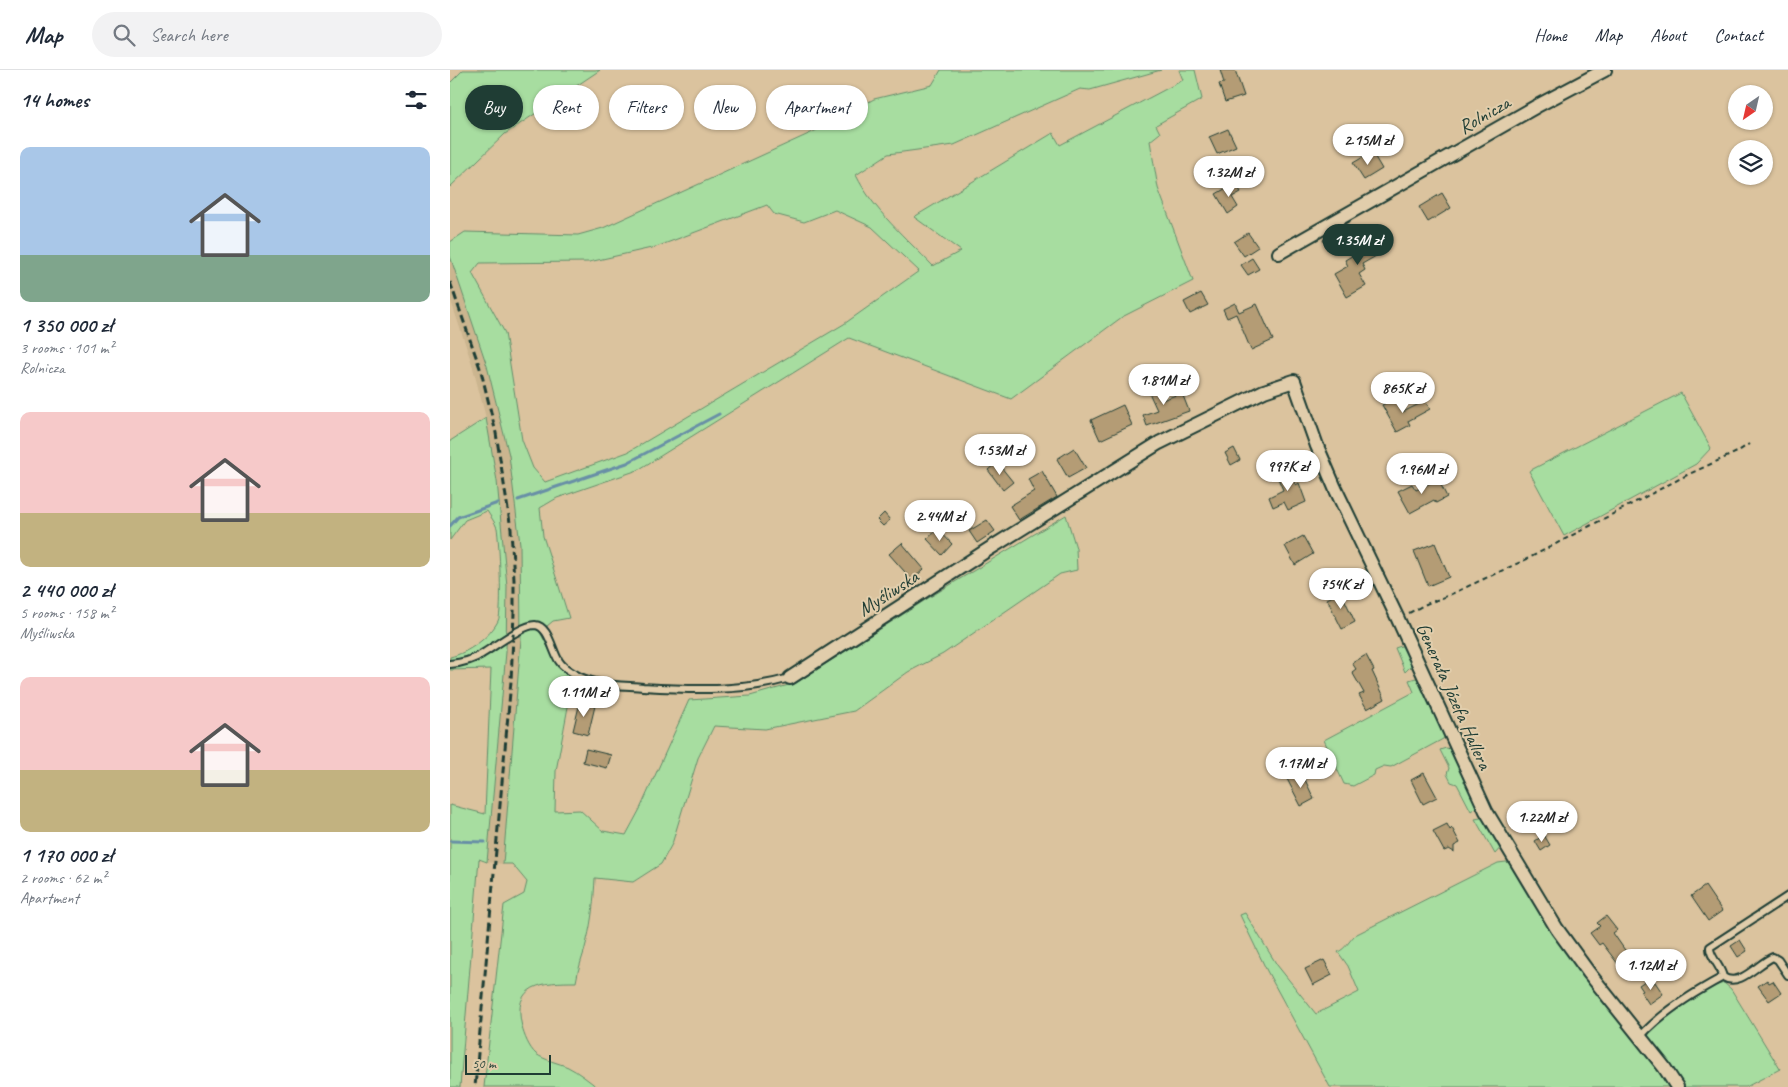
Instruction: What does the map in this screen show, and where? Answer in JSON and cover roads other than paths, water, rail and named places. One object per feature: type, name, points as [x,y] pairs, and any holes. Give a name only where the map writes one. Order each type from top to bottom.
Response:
[{"type":"street","name":"Rolnicza","points":[[1279,253],[1537,106],[1605,70]]},
{"type":"street","name":"Generała Józefa Hallera","points":[[1294,381],[1305,415],[1328,471],[1486,811],[1557,929],[1677,1087]]},
{"type":"street","name":"Myśliwska","points":[[790,678],[989,549],[1159,443],[1264,391],[1294,381]]},
{"type":"lane","points":[[450,664],[460,663],[480,656],[514,633],[533,625],[542,627],[546,632],[560,663],[574,674],[594,682],[687,690],[757,686],[790,678]]},
{"type":"lane","points":[[1788,896],[1710,947],[1710,953],[1721,969],[1723,977],[1728,980],[1736,980],[1773,957],[1778,960],[1788,975]]},
{"type":"lane","points":[[1640,1037],[1652,1023],[1709,984],[1723,977]]},
{"type":"waterway","points":[[518,500],[627,463],[719,414]]},
{"type":"waterway","points":[[450,526],[458,517],[498,503]]},
{"type":"waterway","points":[[450,841],[485,842]]},
{"type":"railway","points":[[450,282],[481,371],[496,433],[511,529],[514,580],[511,681],[475,1087]]}]
